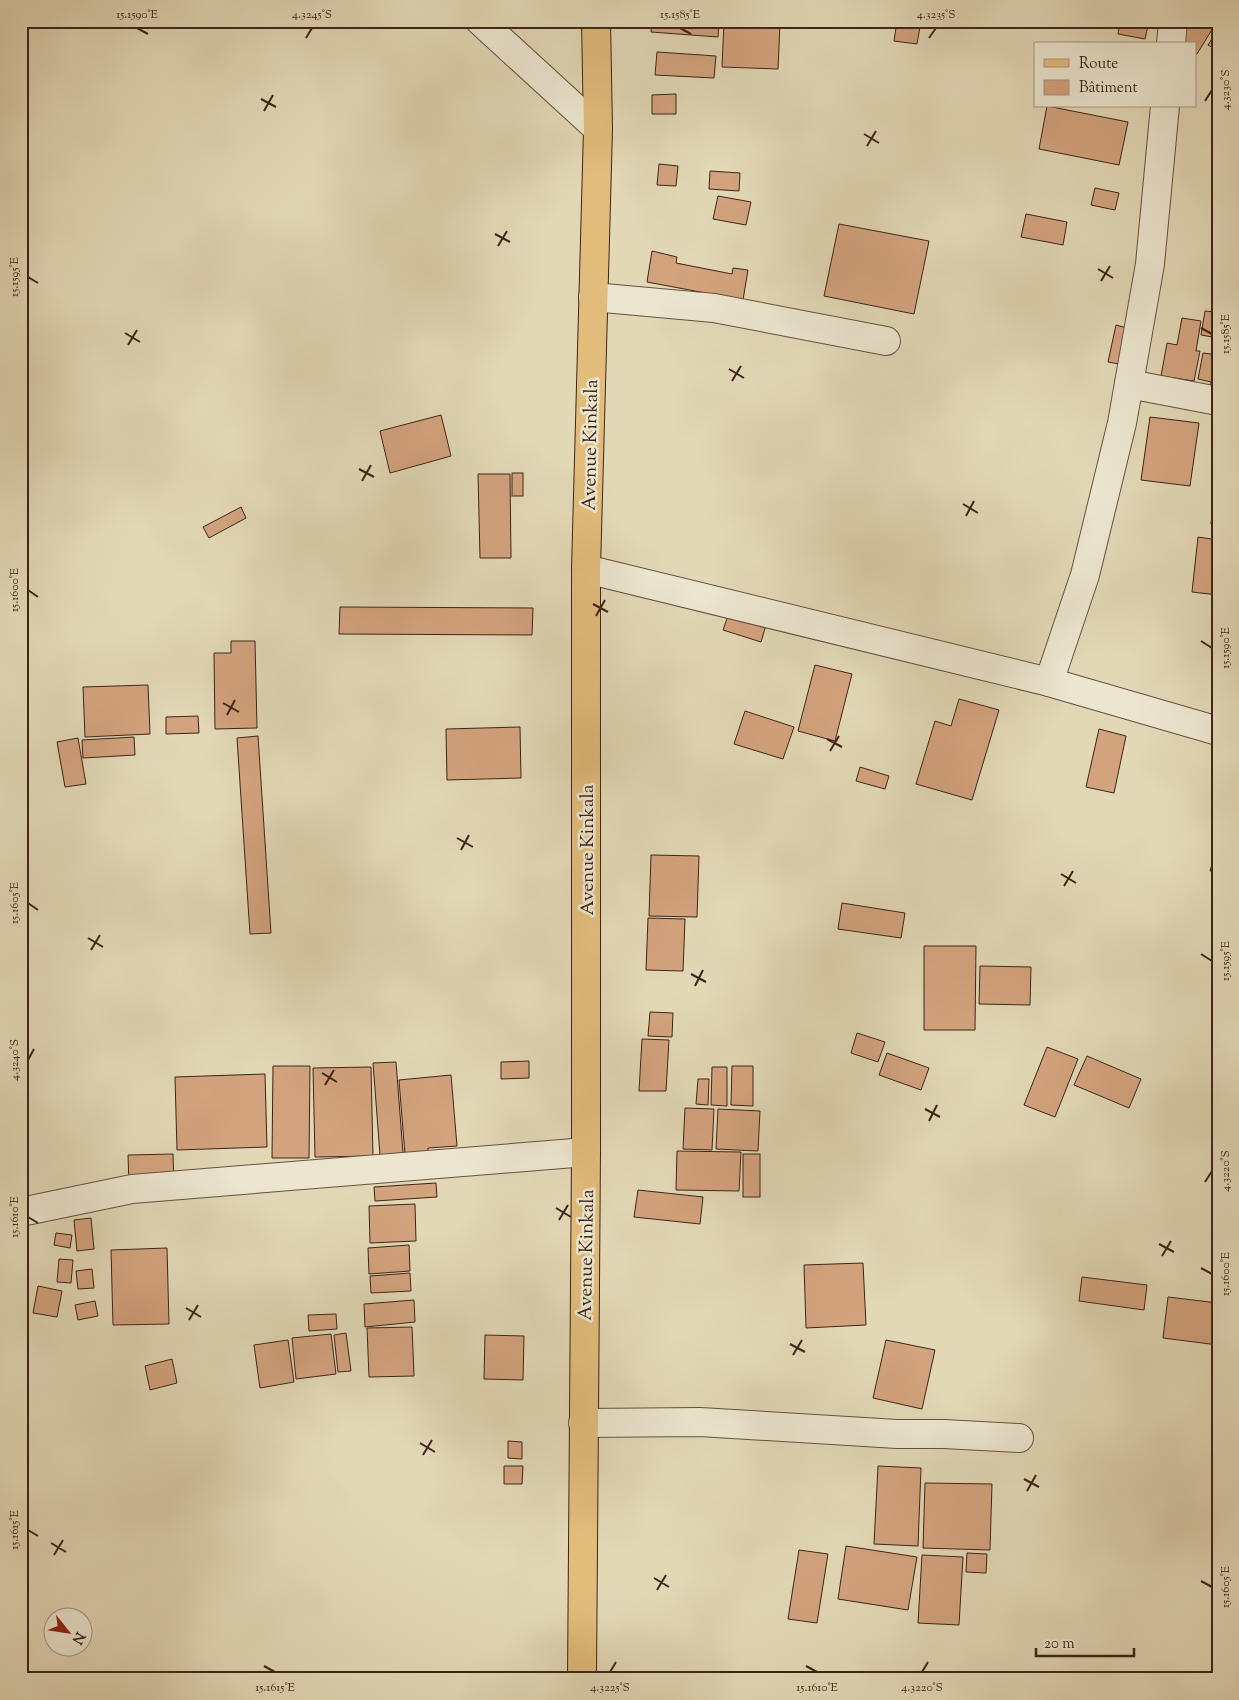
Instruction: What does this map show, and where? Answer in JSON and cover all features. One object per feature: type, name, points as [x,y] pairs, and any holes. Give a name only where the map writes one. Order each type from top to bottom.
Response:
[{"type":"main road","name":"Avenue Kinkala","points":[[582,1679],[586,1152],[586,569],[598,129],[596,21]]},
{"type":"street","points":[[480,21],[598,129]]},
{"type":"street","points":[[1171,42],[1173,21]]},
{"type":"street","points":[[1049,682],[1085,575],[1122,423],[1150,264],[1165,108]]},
{"type":"street","points":[[593,297],[714,308],[886,341]]},
{"type":"street","points":[[1129,384],[1218,401]]},
{"type":"street","points":[[586,569],[1049,682],[1218,731]]},
{"type":"street","points":[[21,1212],[132,1189],[586,1152]]},
{"type":"street","points":[[583,1423],[700,1422],[897,1434],[944,1434],[1018,1438]]},
{"type":"building","points":[[652,21],[719,21],[718,37],[651,32]]},
{"type":"building","points":[[724,21],[780,23],[778,69],[722,67]]},
{"type":"building","points":[[897,21],[921,21],[917,44],[894,41]]},
{"type":"building","points":[[1120,21],[1149,21],[1145,39],[1118,34]]},
{"type":"building","points":[[1185,21],[1214,21],[1216,23],[1197,54],[1196,42],[1180,42]]},
{"type":"building","points":[[1218,29],[1218,51],[1208,45]]},
{"type":"building","points":[[657,52],[716,56],[714,78],[655,75]]},
{"type":"building","points":[[676,94],[676,114],[652,114],[652,95]]},
{"type":"building","points":[[1047,108],[1057,108],[1128,122],[1119,165],[1039,149]]},
{"type":"building","points":[[659,164],[678,166],[676,186],[657,185]]},
{"type":"building","points":[[710,171],[740,173],[739,191],[709,189]]},
{"type":"building","points":[[1095,188],[1119,193],[1115,210],[1091,205]]},
{"type":"building","points":[[718,196],[751,202],[746,225],[713,219]]},
{"type":"building","points":[[1026,214],[1067,222],[1063,245],[1021,237]]},
{"type":"building","points":[[839,224],[929,241],[914,314],[824,296]]},
{"type":"building","points":[[652,251],[677,257],[676,263],[732,274],[733,268],[748,270],[743,300],[647,282]]},
{"type":"building","points":[[1218,298],[1218,338],[1201,335],[1205,311],[1215,312]]},
{"type":"building","points":[[1182,318],[1201,321],[1196,351],[1200,351],[1194,381],[1161,376],[1167,343],[1177,345]]},
{"type":"building","points":[[1116,325],[1127,328],[1119,364],[1108,362]]},
{"type":"building","points":[[1203,353],[1218,355],[1218,388],[1211,387],[1211,382],[1198,379]]},
{"type":"building","points":[[441,415],[451,456],[390,473],[380,431]]},
{"type":"building","points":[[1150,417],[1199,423],[1190,486],[1141,480]]},
{"type":"building","points":[[512,473],[523,473],[523,496],[512,496]]},
{"type":"building","points":[[478,474],[510,474],[511,558],[480,558]]},
{"type":"building","points":[[1215,483],[1218,483],[1218,525],[1211,524]]},
{"type":"building","points":[[241,507],[246,518],[209,538],[203,527]]},
{"type":"building","points":[[1198,537],[1218,540],[1218,595],[1192,592]]},
{"type":"building","points":[[340,607],[533,608],[532,635],[339,634]]},
{"type":"building","points":[[729,613],[766,625],[761,642],[723,630]]},
{"type":"building","points":[[231,641],[255,641],[257,728],[215,729],[214,653],[231,653]]},
{"type":"building","points":[[815,665],[852,674],[835,741],[798,731]]},
{"type":"building","points":[[148,685],[150,734],[85,737],[83,687]]},
{"type":"building","points":[[959,699],[999,710],[972,800],[916,784],[935,721],[951,726]]},
{"type":"building","points":[[745,711],[794,727],[783,759],[734,744]]},
{"type":"building","points":[[198,716],[199,733],[166,734],[166,717]]},
{"type":"building","points":[[520,727],[521,778],[447,780],[446,729]]},
{"type":"building","points":[[1099,729],[1126,736],[1114,793],[1086,787]]},
{"type":"building","points":[[258,736],[271,933],[250,934],[237,738]]},
{"type":"building","points":[[134,737],[135,755],[83,758],[82,740]]},
{"type":"building","points":[[78,738],[86,784],[65,787],[57,742]]},
{"type":"building","points":[[860,767],[889,776],[885,789],[856,781]]},
{"type":"building","points":[[1218,818],[1218,835],[1213,833]]},
{"type":"building","points":[[1218,845],[1218,873],[1210,871]]},
{"type":"building","points":[[651,855],[699,856],[697,917],[649,916]]},
{"type":"building","points":[[842,903],[905,913],[901,938],[838,929]]},
{"type":"building","points":[[648,918],[685,919],[683,971],[646,970]]},
{"type":"building","points":[[924,946],[976,946],[975,1030],[924,1030]]},
{"type":"building","points":[[980,966],[1031,967],[1030,1005],[979,1004]]},
{"type":"building","points":[[650,1012],[673,1013],[672,1037],[648,1036]]},
{"type":"building","points":[[857,1033],[885,1042],[878,1062],[851,1053]]},
{"type":"building","points":[[642,1039],[669,1040],[666,1091],[639,1091]]},
{"type":"building","points":[[1047,1047],[1078,1059],[1055,1117],[1024,1105]]},
{"type":"building","points":[[887,1053],[929,1068],[921,1090],[879,1075]]},
{"type":"building","points":[[1087,1056],[1141,1079],[1129,1108],[1074,1085]]},
{"type":"building","points":[[529,1061],[529,1078],[501,1079],[501,1062]]},
{"type":"building","points":[[396,1062],[403,1153],[380,1155],[373,1063]]},
{"type":"building","points":[[273,1066],[310,1066],[309,1158],[272,1158]]},
{"type":"building","points":[[732,1066],[753,1066],[753,1106],[731,1105]]},
{"type":"building","points":[[371,1067],[373,1156],[315,1157],[313,1068]]},
{"type":"building","points":[[712,1067],[727,1067],[727,1106],[711,1105]]},
{"type":"building","points":[[265,1074],[267,1147],[177,1150],[175,1077]]},
{"type":"building","points":[[451,1075],[457,1146],[428,1148],[428,1154],[405,1155],[399,1080]]},
{"type":"building","points":[[698,1079],[709,1079],[708,1105],[696,1104]]},
{"type":"building","points":[[685,1108],[714,1109],[712,1150],[683,1149]]},
{"type":"building","points":[[718,1109],[760,1111],[758,1151],[716,1149]]},
{"type":"building","points":[[677,1151],[741,1152],[739,1191],[676,1190]]},
{"type":"building","points":[[173,1154],[174,1184],[129,1185],[128,1155]]},
{"type":"building","points":[[743,1154],[760,1154],[760,1197],[743,1197]]},
{"type":"building","points":[[436,1183],[437,1197],[375,1201],[374,1187]]},
{"type":"building","points":[[638,1190],[703,1197],[700,1224],[634,1217]]},
{"type":"building","points":[[415,1204],[416,1241],[370,1243],[369,1206]]},
{"type":"building","points":[[91,1218],[94,1249],[77,1251],[74,1220]]},
{"type":"building","points":[[56,1233],[72,1235],[70,1248],[54,1245]]},
{"type":"building","points":[[409,1245],[410,1271],[369,1274],[368,1248]]},
{"type":"building","points":[[167,1248],[169,1324],[113,1325],[111,1250]]},
{"type":"building","points":[[59,1259],[73,1260],[71,1283],[57,1282]]},
{"type":"building","points":[[863,1263],[866,1325],[806,1328],[804,1265]]},
{"type":"building","points":[[92,1269],[94,1288],[78,1289],[76,1271]]},
{"type":"building","points":[[410,1273],[411,1291],[371,1293],[370,1276]]},
{"type":"building","points":[[1082,1277],[1147,1285],[1144,1310],[1079,1301]]},
{"type":"building","points":[[38,1286],[62,1291],[57,1317],[33,1313]]},
{"type":"building","points":[[1168,1297],[1218,1303],[1218,1345],[1163,1338]]},
{"type":"building","points":[[414,1300],[415,1322],[365,1327],[364,1304]]},
{"type":"building","points":[[95,1301],[98,1316],[78,1320],[75,1305]]},
{"type":"building","points":[[336,1314],[337,1329],[309,1331],[308,1315]]},
{"type":"building","points":[[412,1327],[414,1376],[369,1377],[367,1328]]},
{"type":"building","points":[[346,1333],[351,1371],[338,1372],[334,1335]]},
{"type":"building","points":[[331,1334],[336,1374],[296,1379],[292,1338]]},
{"type":"building","points":[[485,1335],[524,1336],[523,1380],[484,1379]]},
{"type":"building","points":[[288,1340],[294,1382],[260,1388],[254,1345]]},
{"type":"building","points":[[886,1340],[935,1350],[922,1409],[873,1398]]},
{"type":"building","points":[[172,1359],[177,1383],[150,1390],[145,1366]]},
{"type":"building","points":[[508,1441],[522,1442],[522,1459],[508,1458]]},
{"type":"building","points":[[504,1466],[523,1466],[522,1484],[504,1484]]},
{"type":"building","points":[[878,1466],[921,1468],[918,1546],[874,1544]]},
{"type":"building","points":[[925,1483],[992,1484],[990,1550],[923,1548]]},
{"type":"building","points":[[846,1546],[917,1557],[908,1610],[838,1599]]},
{"type":"building","points":[[799,1550],[828,1554],[817,1623],[788,1619]]},
{"type":"building","points":[[967,1553],[987,1554],[986,1573],[966,1572]]},
{"type":"building","points":[[922,1555],[963,1557],[959,1625],[918,1623]]},
{"type":"building","points":[[788,1672],[833,1679],[786,1679]]}]
